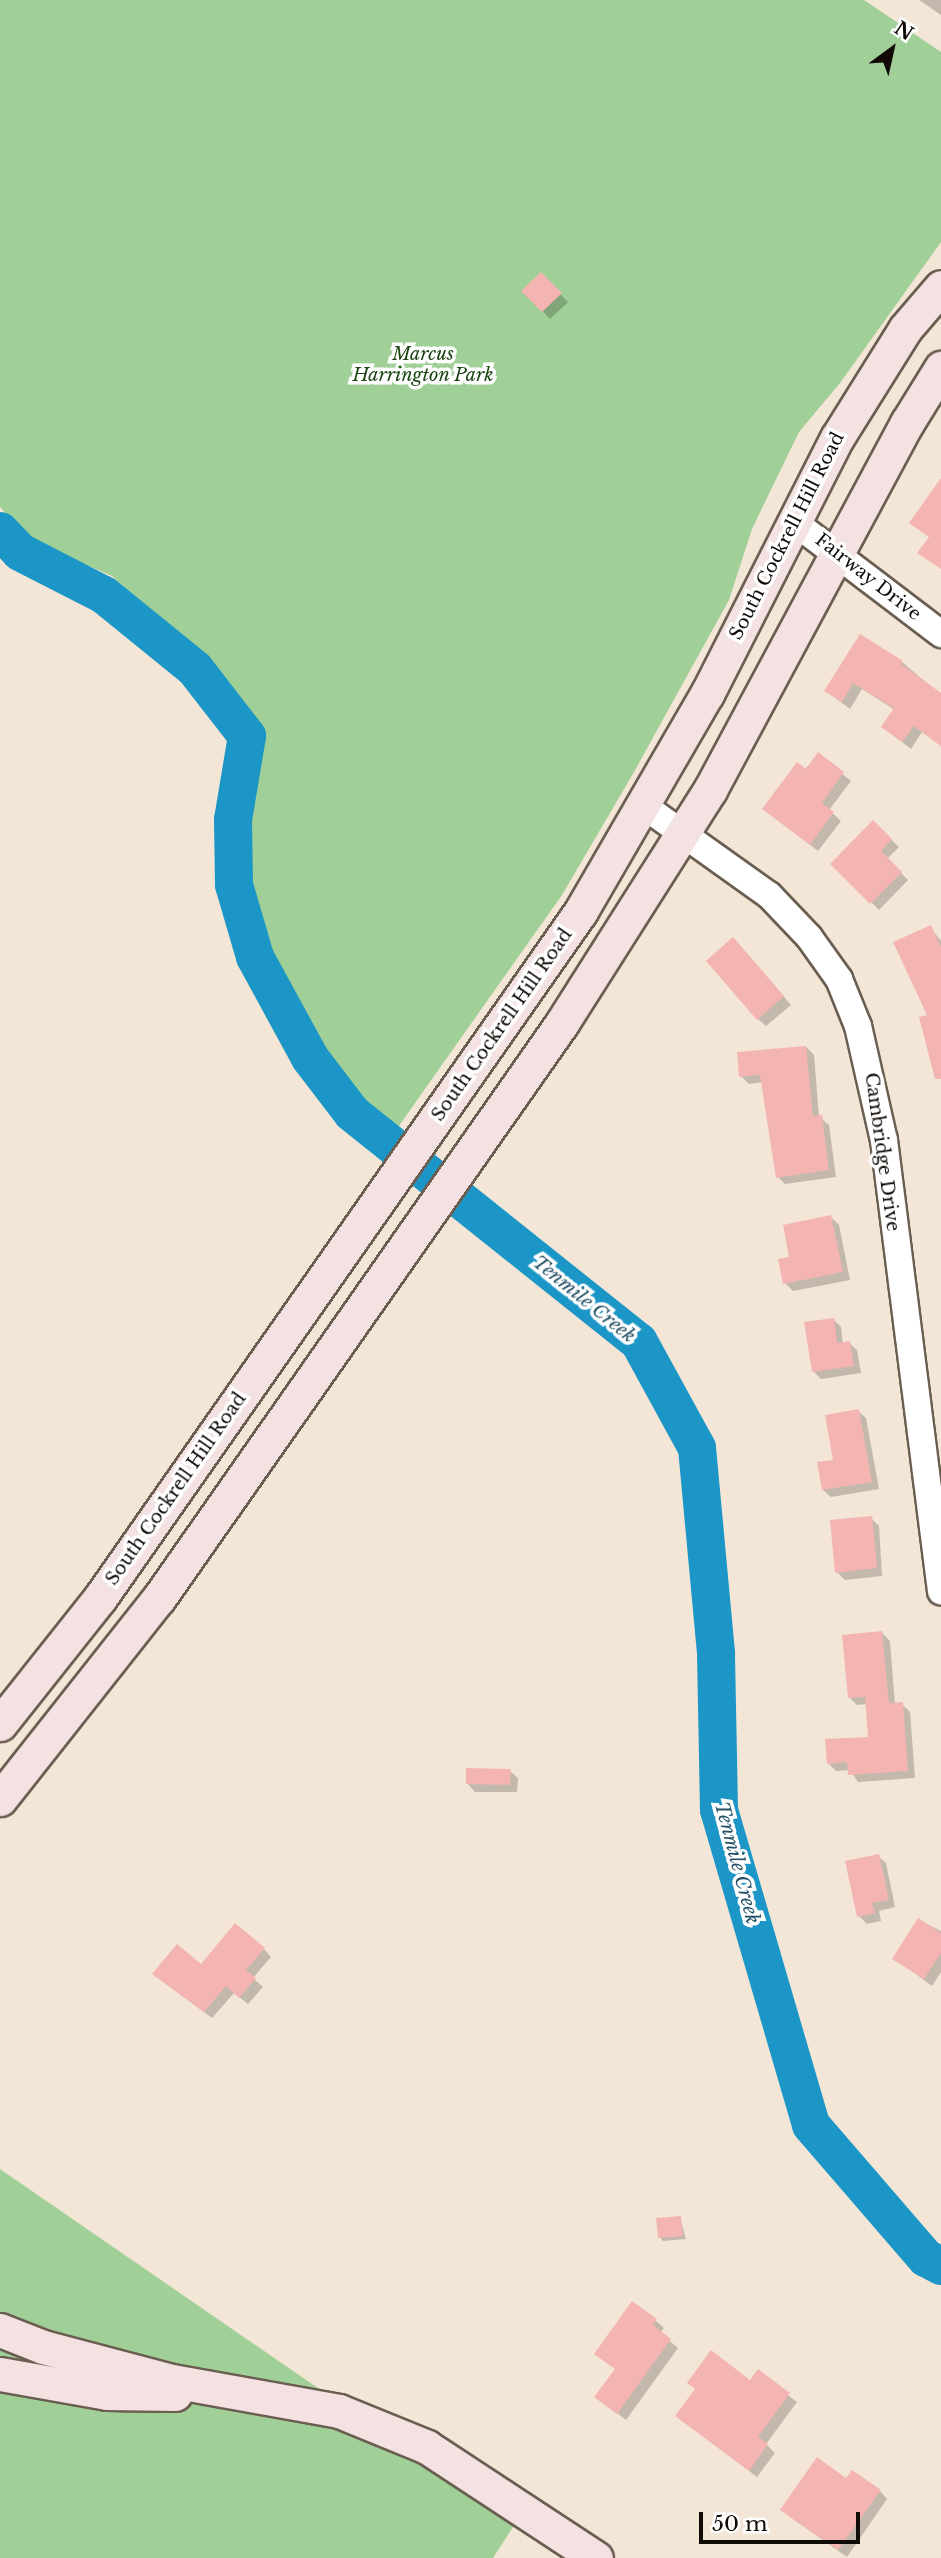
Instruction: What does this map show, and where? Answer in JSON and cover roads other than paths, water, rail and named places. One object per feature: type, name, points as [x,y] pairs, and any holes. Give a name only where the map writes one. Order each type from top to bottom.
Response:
[{"type":"main road","name":"South Cockrell Hill Road","points":[[0,1724],[96,1604],[580,911],[644,806],[837,438],[905,329],[941,287]]},
{"type":"main road","points":[[0,1799],[132,1634],[504,1107],[684,833],[838,551],[938,379]]},
{"type":"main road","points":[[764,580],[807,609]]},
{"type":"main road","points":[[96,1604],[132,1634]]},
{"type":"main road","points":[[0,2330],[43,2347],[233,2395],[339,2411],[427,2447],[596,2558]]},
{"type":"main road","points":[[0,2374],[107,2393],[233,2395]]},
{"type":"street","name":"Fairway Drive","points":[[794,522],[838,551],[941,634]]},
{"type":"street","name":"Cambridge Drive","points":[[644,806],[769,895],[809,937],[839,979],[858,1026],[884,1140],[941,1591]]},
{"type":"waterway","name":"Tenmile Creek","points":[[0,531],[20,552],[104,595],[195,669],[247,736],[233,820],[234,885],[255,957],[310,1058],[352,1113],[639,1342],[697,1448],[716,1654],[719,1810],[811,2125],[926,2258],[941,2266]]},
{"type":"park label","name":"Marcus Harrington Park","points":[[423,365]]}]
